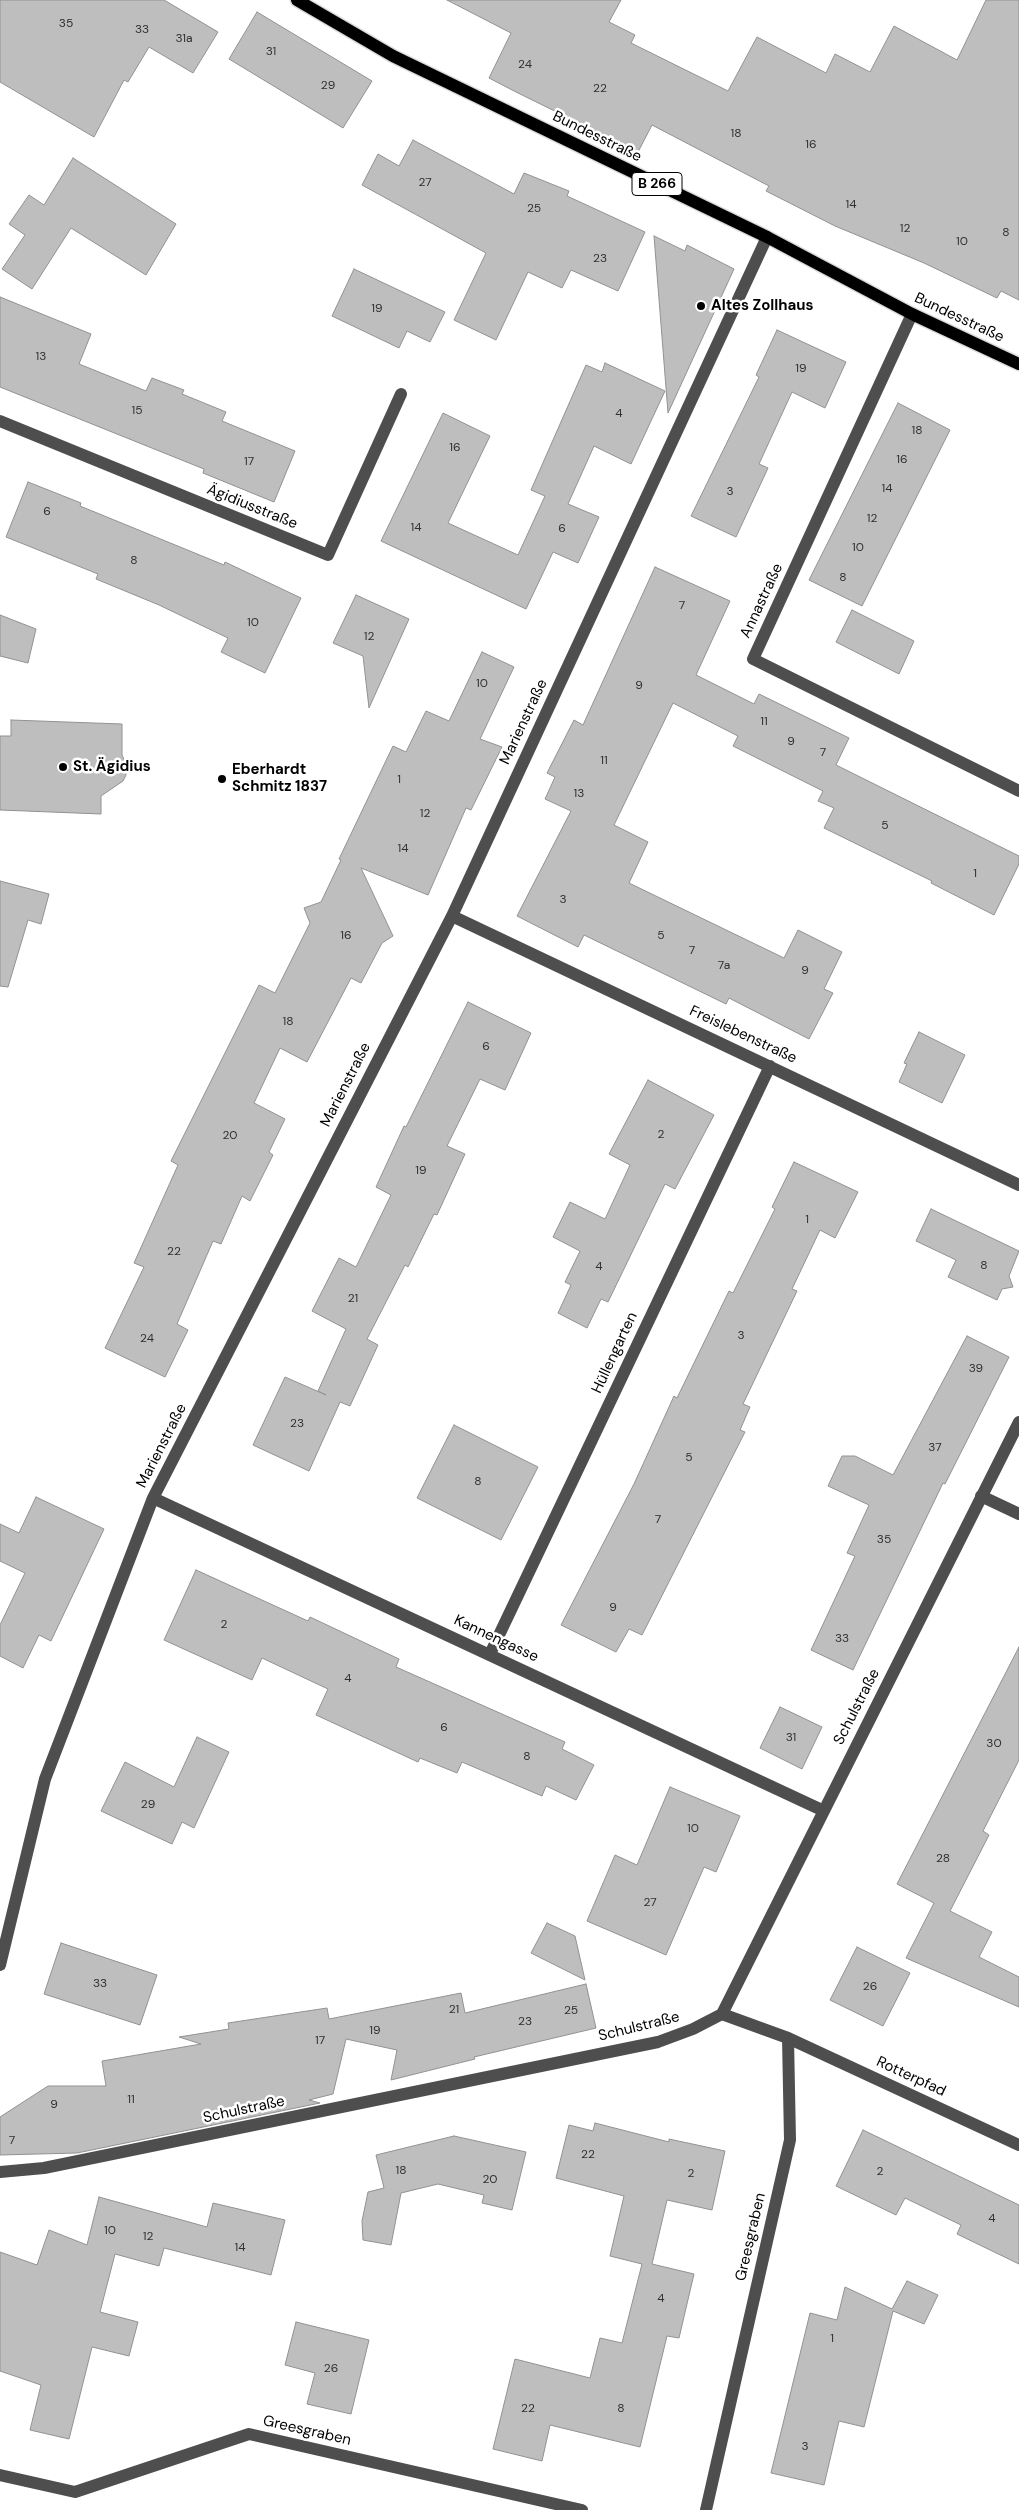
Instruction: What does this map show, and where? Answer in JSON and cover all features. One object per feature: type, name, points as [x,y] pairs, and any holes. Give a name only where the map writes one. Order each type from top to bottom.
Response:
[{"type":"main road","name":"Bundesstraße","points":[[297,0],[393,56],[767,237],[912,314],[1019,364]]},
{"type":"street","name":"Marienstraße","points":[[0,1964],[45,1779],[153,1498],[452,916],[767,237]]},
{"type":"street","name":"Annastraße","points":[[912,314],[753,659],[1019,791]]},
{"type":"street","name":"Ägidiusstraße","points":[[0,421],[328,555],[402,394]]},
{"type":"street","name":"Freislebenstraße","points":[[452,916],[1019,1185]]},
{"type":"street","name":"Hüllengarten","points":[[490,1654],[770,1066]]},
{"type":"street","name":"Schulstraße","points":[[0,2172],[44,2168],[658,2042],[693,2030],[722,2014],[1019,1422]]},
{"type":"street","points":[[981,1496],[1019,1514]]},
{"type":"street","name":"Kannengasse","points":[[153,1498],[824,1810]]},
{"type":"street","points":[[722,2014],[788,2038]]},
{"type":"street","name":"Rotterpfad","points":[[788,2038],[1019,2145]]},
{"type":"street","name":"Greesgraben","points":[[706,2510],[790,2140],[788,2038]]},
{"type":"street","name":"Greesgraben","points":[[0,2475],[75,2492],[249,2434],[582,2510]]},
{"type":"building","points":[[0,0],[164,0],[218,32],[193,73],[149,47],[128,82],[124,80],[94,137],[0,82]]},
{"type":"building","points":[[447,0],[621,0],[609,22],[635,35],[631,43],[728,91],[757,37],[826,73],[835,54],[870,72],[894,26],[957,60],[986,0],[1019,0],[1019,300],[1001,291],[997,298],[924,263],[835,226],[766,191],[769,186],[652,125],[638,152],[489,78],[511,33]]},
{"type":"building","points":[[257,12],[372,81],[343,128],[229,59]]},
{"type":"building","points":[[413,140],[514,194],[524,173],[569,191],[567,196],[645,232],[618,291],[571,270],[562,288],[528,272],[496,340],[454,320],[486,253],[362,185],[378,154],[399,166]]},
{"type":"building","points":[[73,158],[176,224],[146,275],[71,228],[32,289],[2,269],[25,235],[9,224],[29,195],[44,205]]},
{"type":"building","name":"Altes Zollhaus","points":[[654,236],[685,251],[687,245],[734,269],[668,413]]},
{"type":"building","points":[[354,269],[445,312],[430,342],[407,331],[399,348],[332,316]]},
{"type":"building","points":[[0,297],[91,334],[79,364],[146,391],[152,378],[184,390],[182,394],[226,412],[222,421],[295,451],[274,502],[203,473],[204,469],[0,387]]},
{"type":"building","points":[[777,330],[846,362],[825,408],[792,392],[759,464],[768,468],[736,537],[691,516],[759,377],[756,375]]},
{"type":"building","points":[[605,363],[665,391],[631,464],[594,446],[568,504],[599,517],[578,563],[553,552],[526,609],[381,541],[443,413],[490,436],[448,523],[518,555],[545,496],[531,490],[586,365],[602,372]]},
{"type":"building","points":[[898,403],[950,430],[862,606],[809,580]]},
{"type":"building","points":[[28,482],[81,503],[80,506],[224,565],[225,562],[301,598],[265,673],[221,652],[228,638],[159,605],[96,579],[98,574],[6,537]]},
{"type":"building","points":[[655,567],[730,601],[696,675],[754,704],[759,694],[849,738],[836,765],[1019,856],[1019,864],[994,915],[931,883],[932,881],[824,828],[834,808],[818,801],[823,791],[733,746],[738,736],[673,703],[614,825],[648,842],[629,883],[784,958],[798,930],[842,952],[824,989],[833,993],[809,1039],[729,998],[726,1004],[584,935],[578,947],[517,916],[571,811],[545,799],[555,777],[547,773],[574,720],[583,725]]},
{"type":"building","points":[[356,595],[409,619],[369,708],[363,656],[333,643]]},
{"type":"building","points":[[852,610],[914,641],[899,674],[836,642]]},
{"type":"building","points":[[0,615],[36,629],[28,663],[0,656]]},
{"type":"building","points":[[482,652],[514,667],[480,739],[502,747],[471,810],[466,808],[428,895],[361,868],[393,936],[382,943],[361,983],[351,978],[307,1062],[280,1048],[254,1103],[285,1119],[269,1152],[273,1155],[250,1201],[242,1196],[221,1244],[213,1241],[177,1324],[188,1330],[165,1377],[105,1348],[144,1267],[134,1263],[178,1165],[171,1161],[259,985],[275,993],[310,923],[304,908],[321,902],[341,860],[339,859],[393,746],[406,752],[426,711],[449,721]]},
{"type":"building","name":"St. Ägidius","points":[[11,720],[122,724],[122,755],[126,764],[126,775],[123,781],[101,796],[101,814],[0,810],[0,736],[11,736]]},
{"type":"building","points":[[0,881],[49,894],[41,924],[28,920],[8,987],[0,986]]},
{"type":"building","points":[[468,1002],[531,1033],[505,1090],[480,1079],[447,1146],[465,1154],[437,1215],[434,1214],[408,1267],[405,1265],[367,1339],[378,1345],[350,1406],[340,1402],[309,1471],[253,1445],[285,1377],[326,1395],[318,1391],[346,1329],[312,1311],[339,1258],[356,1267],[391,1195],[376,1187],[404,1126],[406,1127]]},
{"type":"building","points":[[919,1032],[965,1055],[942,1103],[899,1082],[907,1064],[904,1063]]},
{"type":"building","points":[[648,1080],[714,1115],[675,1189],[665,1184],[608,1302],[601,1299],[587,1328],[558,1313],[571,1285],[565,1282],[580,1251],[553,1237],[570,1202],[605,1219],[630,1165],[609,1154]]},
{"type":"building","points":[[794,1162],[858,1192],[835,1238],[820,1230],[792,1289],[797,1291],[743,1404],[750,1407],[740,1430],[745,1432],[642,1635],[629,1629],[616,1652],[561,1625],[634,1484],[674,1396],[677,1398],[729,1291],[733,1293],[775,1209],[772,1207]]},
{"type":"building","points":[[931,1209],[1019,1251],[1009,1276],[1013,1287],[1002,1289],[997,1300],[948,1277],[956,1260],[916,1241]]},
{"type":"building","points":[[967,1336],[1009,1357],[945,1484],[943,1483],[853,1670],[811,1650],[855,1556],[847,1553],[869,1505],[828,1486],[842,1456],[855,1456],[893,1475]]},
{"type":"building","points":[[454,1425],[538,1467],[501,1540],[417,1498]]},
{"type":"building","points":[[36,1497],[104,1529],[51,1641],[39,1635],[23,1668],[0,1656],[0,1625],[25,1573],[0,1561],[0,1524],[19,1533]]},
{"type":"building","points":[[196,1570],[308,1621],[310,1617],[399,1659],[396,1667],[565,1742],[562,1749],[594,1765],[576,1800],[546,1786],[542,1796],[462,1762],[457,1773],[420,1758],[418,1762],[316,1715],[328,1689],[262,1658],[252,1680],[164,1640]]},
{"type":"building","points":[[1019,1647],[1019,1760],[983,1831],[989,1835],[950,1911],[992,1932],[979,1957],[1019,1977],[1019,2007],[906,1958],[934,1903],[897,1884]]},
{"type":"building","points":[[780,1707],[822,1727],[802,1769],[760,1748]]},
{"type":"building","points":[[197,1737],[229,1752],[194,1828],[182,1822],[172,1844],[101,1811],[125,1762],[174,1787]]},
{"type":"building","points":[[670,1787],[740,1816],[716,1872],[704,1867],[666,1955],[587,1921],[615,1855],[637,1865]]},
{"type":"building","points":[[547,1923],[575,1936],[585,1980],[531,1953]]},
{"type":"building","points":[[61,1943],[157,1975],[140,2025],[44,1994]]},
{"type":"building","points":[[857,1947],[910,1973],[883,2026],[830,2000]]},
{"type":"building","points":[[586,1984],[596,2028],[474,2057],[475,2059],[391,2080],[397,2050],[346,2039],[333,2094],[309,2100],[320,2103],[77,2153],[0,2155],[0,2117],[48,2086],[106,2086],[102,2061],[201,2044],[179,2037],[229,2029],[228,2023],[327,2008],[329,2019],[461,1993],[465,2013]]},
{"type":"building","points":[[595,2123],[669,2142],[669,2139],[725,2151],[712,2210],[667,2200],[652,2264],[694,2274],[679,2338],[667,2336],[640,2447],[550,2425],[542,2461],[493,2449],[515,2359],[590,2378],[600,2338],[622,2343],[642,2264],[610,2256],[624,2196],[556,2178],[569,2125],[593,2131]]},
{"type":"building","points":[[863,2130],[1019,2205],[1019,2264],[957,2234],[961,2225],[905,2198],[896,2215],[836,2186]]},
{"type":"building","points":[[454,2136],[526,2152],[512,2210],[482,2203],[484,2195],[438,2184],[401,2193],[391,2245],[363,2240],[362,2221],[368,2192],[384,2188],[376,2155]]},
{"type":"building","points":[[99,2197],[207,2227],[213,2203],[285,2220],[271,2275],[164,2248],[159,2266],[115,2254],[100,2312],[138,2322],[129,2356],[92,2347],[69,2439],[30,2430],[41,2385],[0,2371],[0,2252],[37,2265],[49,2230],[87,2245]]},
{"type":"building","points":[[907,2281],[938,2295],[924,2324],[893,2311],[864,2427],[839,2421],[824,2485],[771,2473],[810,2313],[837,2320],[845,2287],[892,2309]]},
{"type":"building","points":[[296,2322],[369,2340],[351,2414],[307,2404],[315,2373],[285,2365]]},
{"type":"place","name":"Altes Zollhaus","points":[[701,306]]},
{"type":"place","name":"St. Ägidius","points":[[63,767]]},
{"type":"place","name":"Eberhardt Schmitz 1837","points":[[222,779]]}]
